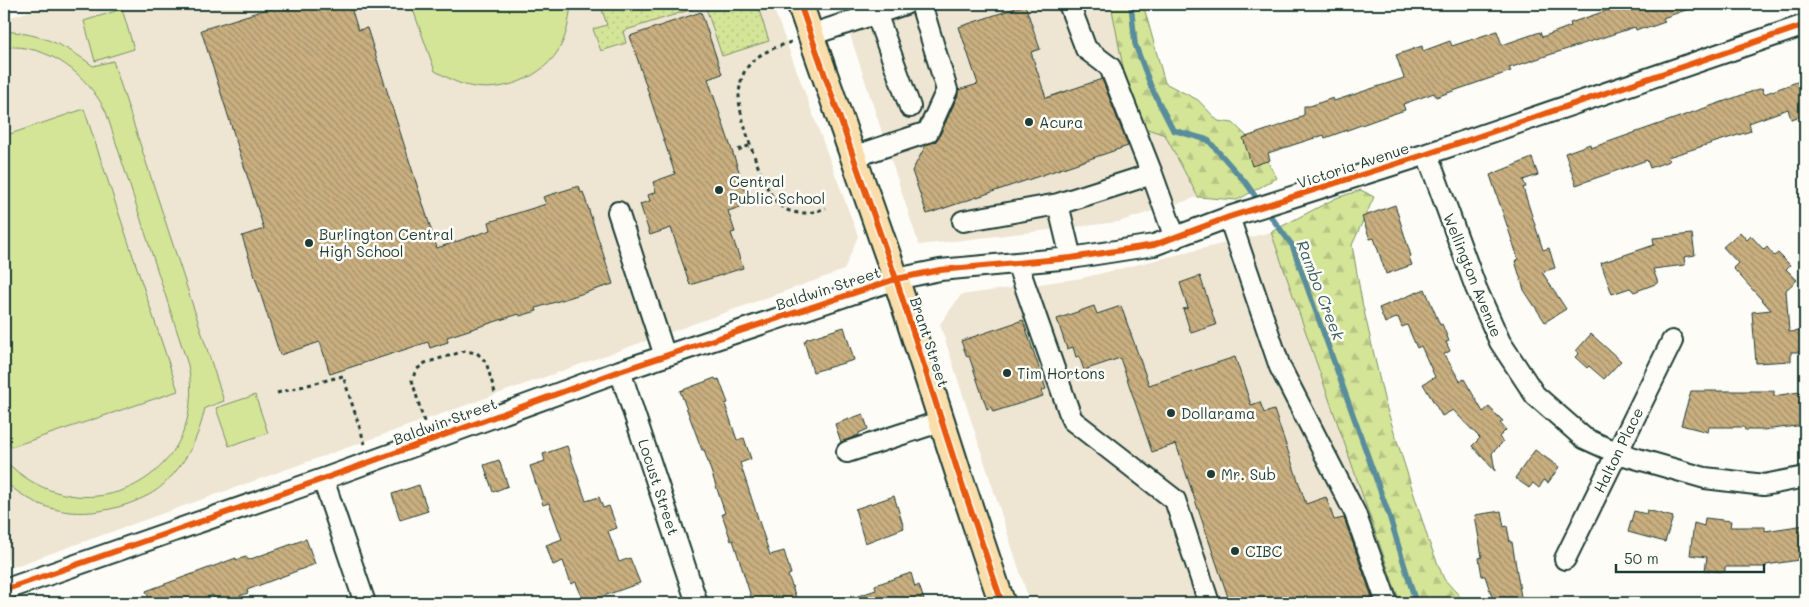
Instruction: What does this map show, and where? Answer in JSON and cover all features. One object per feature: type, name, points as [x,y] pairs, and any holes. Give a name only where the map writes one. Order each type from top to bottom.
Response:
[{"type":"main road","name":"Brant Street","points":[[800,4],[896,279],[1002,603]]},
{"type":"street","points":[[810,35],[905,4]]},
{"type":"street","points":[[853,157],[928,132],[947,90],[921,4]]},
{"type":"street","points":[[1069,4],[1086,49],[1110,67],[1152,174],[1174,238]]},
{"type":"street","points":[[876,13],[910,107]]},
{"type":"street","name":"Victoria Avenue","points":[[896,279],[940,270],[1071,258],[1154,245],[1236,215],[1427,154],[1805,25]]},
{"type":"street","name":"Wellington Avenue","points":[[1427,154],[1476,288],[1500,342],[1535,396],[1584,438],[1617,453],[1705,478],[1764,485],[1805,477]]},
{"type":"street","points":[[963,221],[1058,204],[1152,174]]},
{"type":"street","points":[[1058,204],[1071,258]]},
{"type":"street","points":[[618,212],[665,356]]},
{"type":"street","points":[[1236,215],[1280,367],[1355,513],[1387,603]]},
{"type":"street","points":[[1017,264],[1072,420],[1175,500],[1209,603]]},
{"type":"street","name":"Baldwin Street","points":[[4,590],[371,462],[620,371],[896,279]]},
{"type":"street","name":"Halton Place","points":[[1565,560],[1672,341]]},
{"type":"street","name":"Locust Street","points":[[620,371],[697,603]]},
{"type":"street","points":[[847,452],[942,421]]},
{"type":"street","points":[[323,479],[366,603]]},
{"type":"path","points":[[774,48],[756,58],[746,70],[740,84],[739,100],[751,145],[767,188],[774,200],[784,209],[797,213],[811,214],[826,208]]},
{"type":"path","points":[[738,150],[751,145]]},
{"type":"path","points":[[430,439],[412,380],[416,370],[425,362],[465,351],[477,354],[486,362],[502,414]]},
{"type":"path","points":[[277,393],[343,376],[371,462]]},
{"type":"shaded area","name":"Burlington Central High School","points":[[54,4],[772,4],[858,236],[844,270],[10,568],[4,547],[4,19]]},
{"type":"shaded area","points":[[840,4],[1111,4],[1125,78],[1165,135],[1198,197],[1118,222],[919,245]]},
{"type":"shaded area","points":[[1271,232],[1400,603],[1030,603],[940,324],[961,295],[1082,278]]},
{"type":"green space","points":[[411,4],[571,4],[564,40],[549,62],[539,71],[514,84],[486,88],[472,87],[459,83],[435,71]]},
{"type":"green space","points":[[600,4],[757,4],[769,41],[722,56],[705,5],[623,31],[626,43],[601,51],[593,29],[607,25]]},
{"type":"green space","points":[[1111,4],[1143,4],[1165,83],[1198,100],[1218,121],[1233,123],[1260,149],[1277,178],[1237,200],[1198,197],[1165,135],[1139,126],[1125,78]]},
{"type":"green space","points":[[122,9],[134,49],[95,61],[84,21]]},
{"type":"green space","points":[[4,31],[17,32],[52,41],[93,66],[113,61],[224,401],[205,408],[192,447],[181,465],[163,485],[139,500],[110,509],[94,512],[62,511],[33,501],[4,481],[4,459],[23,476],[44,488],[66,495],[90,496],[113,493],[134,485],[155,472],[172,453],[183,432],[189,411],[191,388],[188,365],[106,112],[88,85],[65,64],[51,56],[36,51],[21,47],[4,47]]},
{"type":"green space","points":[[84,109],[178,391],[11,447],[4,425],[4,136]]},
{"type":"green space","points":[[1361,190],[1374,197],[1352,245],[1362,302],[1385,403],[1429,542],[1444,579],[1466,603],[1400,603],[1271,232],[1336,198]]},
{"type":"green space","points":[[255,395],[268,433],[229,446],[216,408]]},
{"type":"building","points":[[283,4],[350,4],[358,30],[367,28],[437,248],[491,230],[489,222],[546,204],[543,197],[579,186],[581,193],[583,192],[613,284],[536,308],[537,311],[520,316],[519,314],[447,337],[448,342],[430,348],[428,342],[330,374],[320,342],[280,355],[242,236],[264,229],[201,30]]},
{"type":"building","points":[[1626,4],[1696,4],[1697,6],[1663,18],[1665,22],[1645,29],[1644,27],[1636,30],[1635,27],[1509,68],[1511,71],[1436,97],[1434,93],[1403,104],[1405,110],[1325,138],[1324,135],[1268,153],[1270,160],[1252,166],[1243,138],[1299,119],[1299,117],[1304,115],[1304,106],[1310,106],[1333,98],[1334,101],[1404,78],[1396,55],[1422,46],[1423,51],[1450,41],[1452,46],[1497,31],[1502,45],[1540,32],[1542,37],[1571,26],[1570,23]]},
{"type":"building","name":"Acura","points":[[1025,5],[1040,49],[1031,52],[1046,98],[1102,79],[1128,146],[927,214],[912,171],[926,145],[936,141],[939,137],[958,95],[958,90],[978,84],[959,27]]},
{"type":"building","points":[[701,12],[722,74],[708,79],[750,204],[728,211],[735,232],[731,233],[743,268],[690,285],[671,228],[650,235],[640,204],[650,201],[648,195],[656,192],[653,182],[675,174],[630,36]]},
{"type":"building","points":[[1805,79],[1805,115],[1791,119],[1788,109],[1749,123],[1751,131],[1668,157],[1669,161],[1650,168],[1647,160],[1576,185],[1565,153],[1590,144],[1591,148],[1762,88],[1764,94]]},
{"type":"building","points":[[1532,158],[1538,175],[1523,180],[1526,187],[1523,188],[1543,250],[1549,248],[1555,268],[1542,272],[1566,309],[1545,322],[1524,290],[1515,261],[1518,260],[1515,249],[1490,175]]},
{"type":"building","points":[[1395,205],[1412,265],[1386,274],[1374,238],[1370,239],[1362,217]]},
{"type":"building","points":[[1740,232],[1747,240],[1751,236],[1764,250],[1767,247],[1774,256],[1778,253],[1790,265],[1786,269],[1797,280],[1786,290],[1789,332],[1802,331],[1803,352],[1791,352],[1791,361],[1756,363],[1752,312],[1771,310],[1733,268],[1738,263],[1723,247]]},
{"type":"building","points":[[1692,234],[1695,255],[1684,257],[1685,265],[1653,269],[1658,283],[1634,292],[1630,288],[1612,294],[1601,263],[1654,245],[1653,238]]},
{"type":"building","points":[[1200,276],[1216,325],[1191,333],[1183,309],[1188,308],[1180,283]]},
{"type":"building","points":[[1425,289],[1449,341],[1446,342],[1450,351],[1444,354],[1460,381],[1464,379],[1483,412],[1489,407],[1503,421],[1500,423],[1506,430],[1499,437],[1503,442],[1492,453],[1495,471],[1472,446],[1480,438],[1453,410],[1442,416],[1423,384],[1435,377],[1421,346],[1417,348],[1407,325],[1402,327],[1398,317],[1385,323],[1379,308]]},
{"type":"building","points":[[1094,306],[1097,314],[1121,306],[1149,385],[1235,357],[1251,405],[1260,402],[1264,413],[1274,410],[1306,504],[1326,497],[1334,520],[1344,518],[1374,603],[1230,603],[1176,444],[1152,452],[1120,358],[1084,370],[1079,356],[1076,357],[1073,347],[1067,349],[1057,319]]},
{"type":"building","name":"Tim Hortons","points":[[1023,320],[1046,389],[1041,391],[1043,396],[993,412],[991,407],[987,409],[969,356],[967,357],[961,341]]},
{"type":"building","points":[[844,327],[854,360],[813,372],[804,341]]},
{"type":"building","points":[[1591,334],[1621,361],[1604,379],[1589,366],[1587,368],[1575,357],[1579,353],[1576,351]]},
{"type":"building","points":[[715,378],[716,380],[719,379],[728,403],[725,404],[737,440],[744,438],[751,459],[740,463],[770,555],[784,551],[791,574],[788,575],[798,603],[753,603],[733,540],[731,541],[722,514],[725,513],[704,450],[702,450],[680,391]]},
{"type":"building","points":[[1691,391],[1774,391],[1774,396],[1805,391],[1805,425],[1763,430],[1745,430],[1744,427],[1709,427],[1708,432],[1681,425]]},
{"type":"building","points":[[863,414],[868,429],[859,433],[859,435],[841,442],[835,424]]},
{"type":"building","points":[[567,446],[586,501],[599,497],[603,508],[609,506],[617,528],[608,531],[619,562],[630,558],[640,583],[584,603],[576,582],[571,584],[563,561],[553,565],[546,545],[562,539],[549,503],[543,505],[530,466],[545,461],[543,454]]},
{"type":"building","points":[[1535,450],[1559,467],[1548,483],[1544,480],[1539,488],[1533,483],[1529,488],[1515,478]]},
{"type":"building","points":[[499,460],[508,486],[493,492],[484,465]]},
{"type":"building","points":[[419,485],[428,511],[400,520],[392,494]]},
{"type":"building","points":[[894,496],[904,528],[865,543],[855,509]]},
{"type":"building","points":[[1647,510],[1673,517],[1665,542],[1628,532],[1634,511],[1646,514]]},
{"type":"building","points":[[1501,511],[1504,527],[1507,526],[1510,542],[1512,542],[1522,603],[1494,603],[1485,576],[1482,576],[1479,558],[1482,557],[1475,515]]},
{"type":"building","points":[[1705,518],[1731,521],[1730,527],[1765,527],[1765,531],[1805,525],[1805,559],[1766,565],[1766,567],[1725,567],[1725,572],[1705,570],[1707,557],[1690,555],[1694,523],[1704,526]]},
{"type":"building","points":[[306,539],[315,564],[247,590],[248,593],[220,603],[215,603],[213,595],[191,603],[151,603],[146,591],[236,558],[236,560],[246,557],[248,560]]},
{"type":"building","points":[[911,573],[915,587],[919,585],[925,603],[847,603],[846,600],[876,590],[875,585]]},
{"type":"waterway","name":"Rambo Creek","points":[[1131,4],[1135,44],[1152,89],[1173,130],[1208,140],[1246,183],[1260,203]]},
{"type":"waterway","name":"Rambo Creek","points":[[1266,210],[1292,245],[1389,515],[1416,603]]},
{"type":"cycle path","points":[[800,4],[896,279],[1002,603]]},
{"type":"cycle path","points":[[4,590],[323,479],[620,371],[896,279],[940,270],[1071,258],[1154,245],[1229,217],[1427,154],[1805,25]]},
{"type":"place","name":"Acura","points":[[1029,122]]},
{"type":"place","name":"Central Public School","points":[[719,190]]},
{"type":"place","name":"Burlington Central High School","points":[[309,243]]},
{"type":"place","name":"Tim Hortons","points":[[1007,373]]},
{"type":"place","name":"Dollarama","points":[[1171,413]]},
{"type":"place","name":"Mr. Sub","points":[[1211,474]]},
{"type":"place","name":"CIBC","points":[[1235,551]]}]
